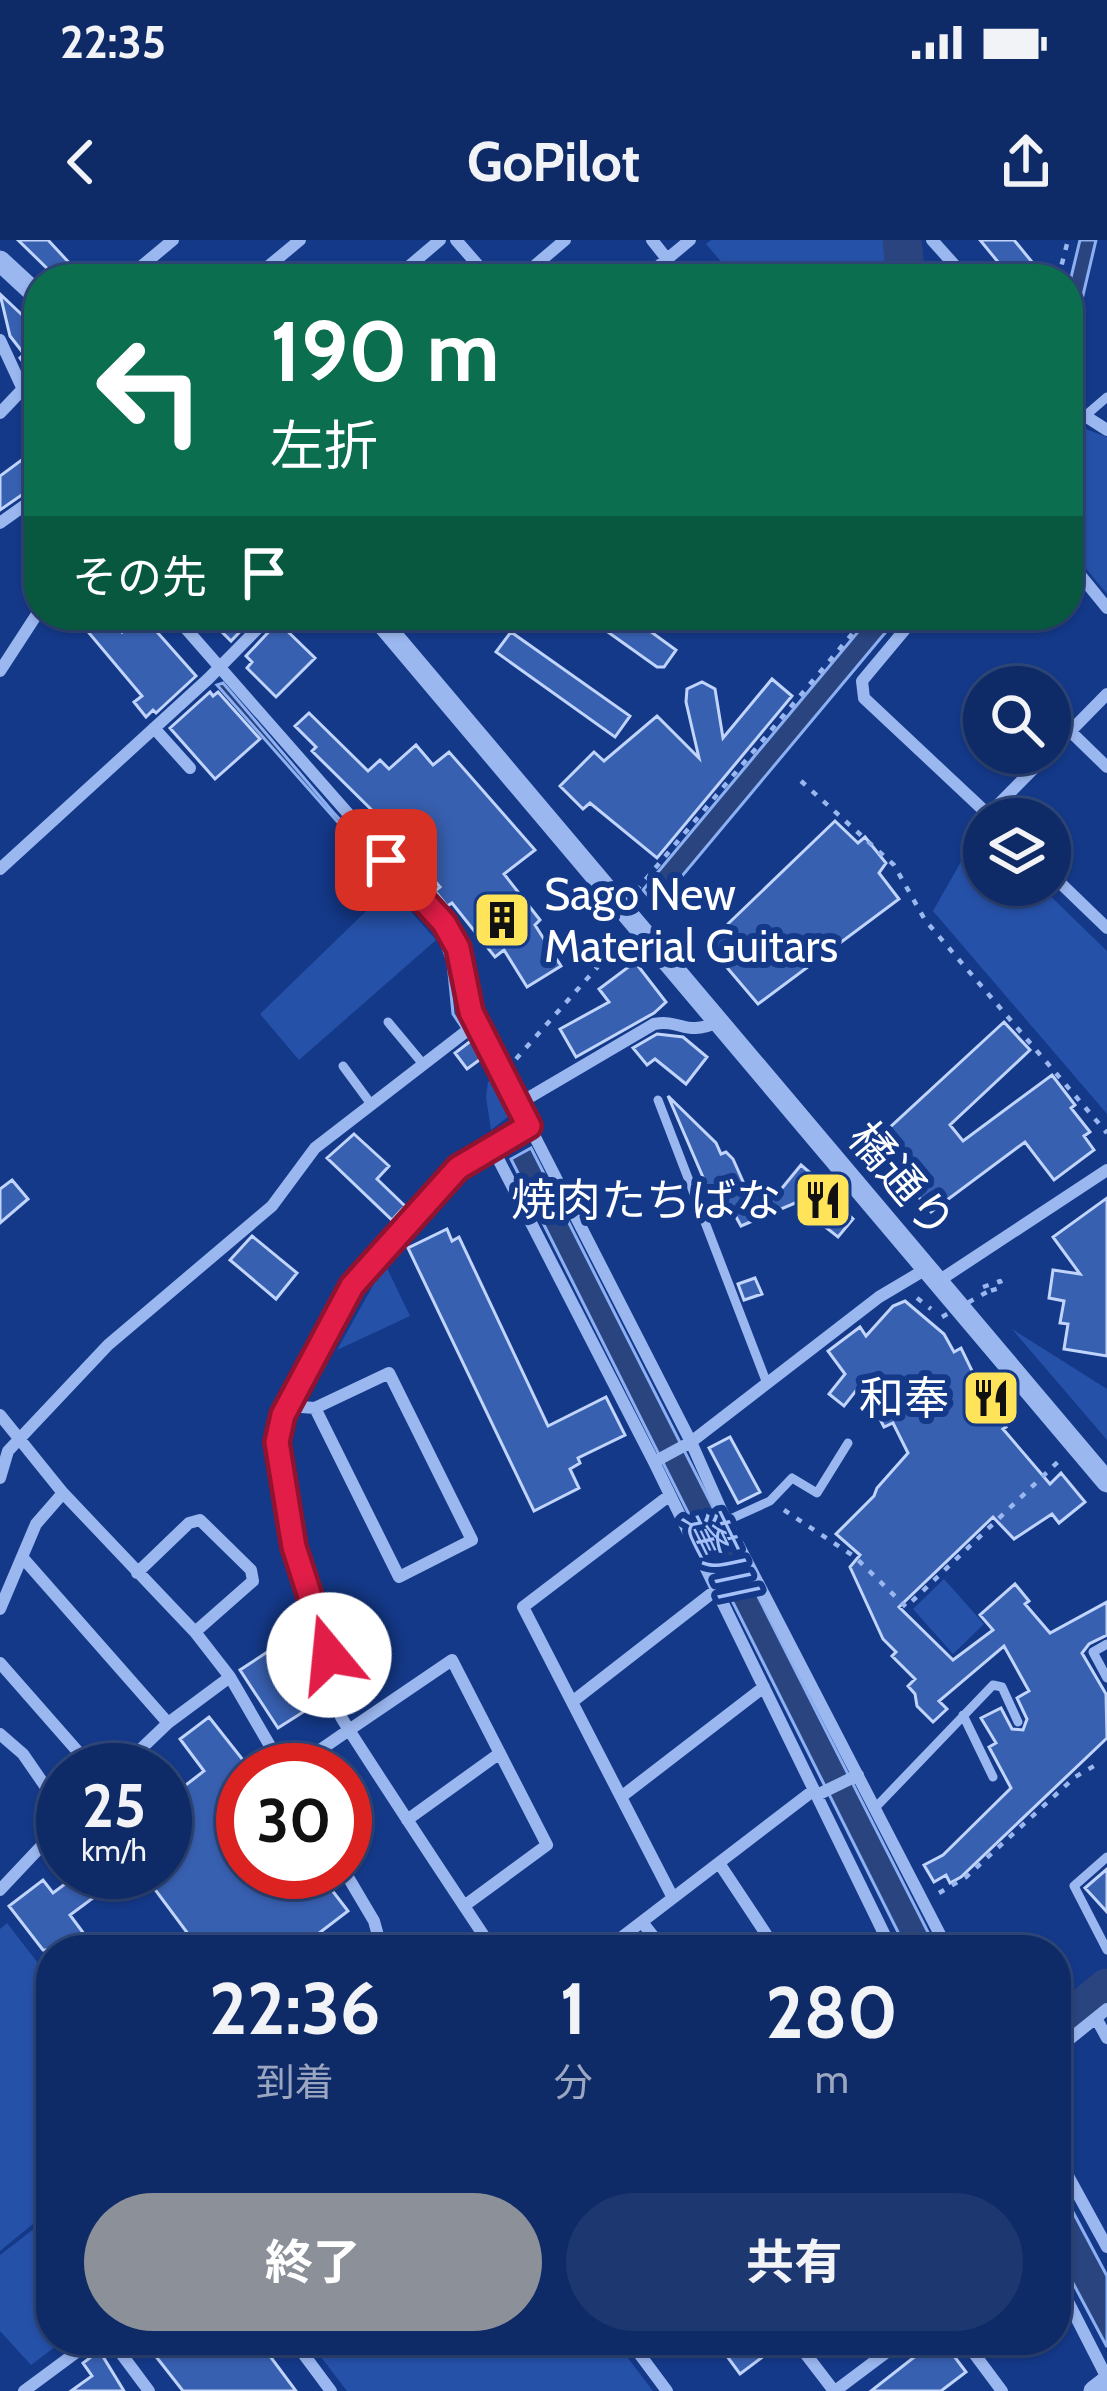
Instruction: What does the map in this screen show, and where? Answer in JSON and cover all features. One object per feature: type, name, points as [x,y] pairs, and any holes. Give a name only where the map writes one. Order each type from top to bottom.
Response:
[{"type":"street","points":[[144,264],[173,240]]},
{"type":"street","points":[[272,264],[300,240]]},
{"type":"street","points":[[412,264],[440,240]]},
{"type":"street","points":[[456,240],[477,264]]},
{"type":"street","points":[[537,264],[566,240]]},
{"type":"street","points":[[652,240],[668,259]]},
{"type":"street","points":[[662,264],[690,240]]},
{"type":"street","points":[[932,240],[954,264]]},
{"type":"street","points":[[0,261],[24,283]]},
{"type":"street","points":[[0,340],[12,402]]},
{"type":"street","points":[[1085,416],[1107,430]]},
{"type":"street","points":[[1083,578],[1107,608]]},
{"type":"street","points":[[0,670],[26,630]]},
{"type":"street","points":[[187,630],[444,923],[458,948],[472,1028],[503,1075],[940,1935]]},
{"type":"street","points":[[0,869],[257,630]]},
{"type":"street","name":"橘通り","points":[[388,630],[622,909],[631,932],[718,1022],[1106,1478]]},
{"type":"street","points":[[904,630],[862,681],[864,698],[971,798]]},
{"type":"street","points":[[1009,798],[1107,694]]},
{"type":"street","points":[[154,728],[190,768]]},
{"type":"street","points":[[1072,733],[1107,767]]},
{"type":"street","points":[[1071,893],[1107,928]]},
{"type":"street","points":[[518,1105],[654,1024],[698,1031],[718,1022]]},
{"type":"street","points":[[0,1478],[8,1451],[108,1345],[272,1206],[315,1148],[472,1028]]},
{"type":"street","points":[[484,1935],[341,1717],[329,1655],[294,1547],[277,1442],[287,1406],[352,1286],[458,1168],[529,1126]]},
{"type":"street","points":[[492,1147],[658,1460],[670,1495],[885,1935]]},
{"type":"street","points":[[658,1460],[688,1444],[879,1297],[932,1275],[1107,1170]]},
{"type":"street","points":[[287,1406],[315,1408],[389,1372],[472,1540],[400,1577],[315,1408]]},
{"type":"street","points":[[0,1415],[63,1493],[195,1632],[271,1743]]},
{"type":"street","points":[[0,1610],[36,1523],[63,1493]]},
{"type":"street","points":[[670,1495],[523,1607],[673,1898]]},
{"type":"street","points":[[137,1573],[189,1523],[200,1520],[251,1570],[253,1580],[195,1632]]},
{"type":"street","points":[[22,1557],[168,1724]]},
{"type":"street","points":[[572,1702],[716,1590]]},
{"type":"street","points":[[329,1743],[452,1660],[547,1845],[464,1906]]},
{"type":"street","points":[[0,1663],[70,1743]]},
{"type":"street","points":[[148,1743],[230,1677]]},
{"type":"street","points":[[621,1797],[764,1687]]},
{"type":"street","points":[[0,1734],[36,1773]]},
{"type":"street","points":[[407,1820],[500,1753]]},
{"type":"street","points":[[625,1935],[819,1793],[856,1777]]},
{"type":"street","points":[[0,1890],[36,1852]]},
{"type":"street","points":[[719,1863],[766,1934]]},
{"type":"street","points":[[361,1899],[378,1935]]},
{"type":"street","points":[[642,1922],[652,1935]]},
{"type":"street","points":[[1071,2034],[1101,2013],[1107,2038]]},
{"type":"street","points":[[1071,2181],[1107,2246]]},
{"type":"street","points":[[1071,2308],[1107,2380],[1094,2391]]},
{"type":"street","points":[[24,2391],[73,2355]]},
{"type":"street","points":[[122,2355],[149,2391]]},
{"type":"street","points":[[303,2355],[331,2391]]},
{"type":"street","points":[[640,2355],[668,2391]]},
{"type":"street","points":[[806,2355],[834,2391],[883,2355]]},
{"type":"street","points":[[975,2355],[1002,2391]]},
{"type":"lane","points":[[1085,416],[1107,397]]},
{"type":"lane","points":[[388,1022],[423,1064]]},
{"type":"lane","points":[[343,1066],[371,1104]]},
{"type":"lane","points":[[658,1100],[766,1381]]},
{"type":"lane","points":[[726,1521],[770,1501],[792,1478],[817,1493],[848,1443]]},
{"type":"lane","points":[[1107,1644],[1093,1652],[1107,1678]]},
{"type":"lane","points":[[874,1808],[993,1685],[1002,1688],[1018,1722]]},
{"type":"lane","points":[[963,1715],[993,1777]]},
{"type":"lane","points":[[1107,1856],[1074,1886],[1107,1950]]},
{"type":"path","points":[[647,906],[635,892],[855,630]]},
{"type":"path","points":[[802,781],[894,866],[925,920],[1107,1132]]},
{"type":"path","points":[[503,1075],[631,932]]},
{"type":"path","points":[[942,1317],[985,1289]]},
{"type":"path","points":[[770,1501],[855,1557],[906,1606],[1062,1458]]},
{"type":"path","points":[[923,1901],[966,1877],[1075,1777],[1094,1766]]},
{"type":"shaded area","points":[[711,240],[889,240],[892,259],[886,264],[723,264],[706,244]]},
{"type":"shaded area","points":[[1083,428],[1107,437],[1107,594],[1083,565]]},
{"type":"shaded area","points":[[962,860],[963,906],[1061,906],[1107,951],[1107,1114],[933,911]]},
{"type":"shaded area","points":[[390,888],[436,940],[299,1060],[260,1014]]},
{"type":"shaded area","points":[[496,1077],[509,1116],[491,1130],[486,1097],[488,1082]]},
{"type":"shaded area","points":[[385,1264],[410,1316],[337,1350]]},
{"type":"shaded area","points":[[1012,1329],[1107,1389],[1107,1440]]},
{"type":"shaded area","points":[[944,1579],[984,1624],[953,1654],[913,1609]]},
{"type":"shaded area","points":[[7,1923],[36,1961],[36,2221],[0,2251],[0,1929]]},
{"type":"shaded area","points":[[36,2227],[36,2355],[44,2355],[31,2365],[0,2331],[0,2255]]},
{"type":"shaded area","points":[[319,2355],[625,2355],[653,2391],[347,2391]]},
{"type":"water","points":[[1080,240],[1096,240],[1083,295],[1083,264],[1074,264]]},
{"type":"water","points":[[860,630],[887,630],[657,906],[643,890]]},
{"type":"water","points":[[223,683],[441,930],[449,943],[463,1021],[478,1035],[493,1063],[488,1066],[453,1014],[448,962],[439,937],[217,685]]},
{"type":"water","name":"蓬川","points":[[531,1148],[929,1935],[899,1935],[511,1159]]},
{"type":"water","points":[[1071,2208],[1107,2276],[1107,2347],[1071,2279]]},
{"type":"building","points":[[18,240],[48,240],[70,264],[43,264]]},
{"type":"building","points":[[980,240],[1014,240],[1034,264],[1000,264]]},
{"type":"building","points":[[0,294],[24,317],[24,354],[10,336]]},
{"type":"building","points":[[24,458],[24,493],[0,510],[0,476]]},
{"type":"building","points":[[87,630],[155,630],[196,676],[146,717],[134,702],[142,696]]},
{"type":"building","points":[[220,630],[242,630],[231,641]]},
{"type":"building","points":[[270,630],[286,630],[315,658],[276,697],[247,668],[252,662],[246,656]]},
{"type":"building","points":[[605,630],[649,630],[676,650],[664,667],[657,667]]},
{"type":"building","points":[[511,632],[630,716],[615,737],[496,652]]},
{"type":"building","points":[[772,679],[792,696],[657,858],[590,803],[583,809],[560,786],[594,752],[604,761],[657,716],[699,758],[687,689],[702,682],[715,689],[723,738]]},
{"type":"building","points":[[210,692],[213,696],[218,692],[260,739],[215,779],[170,728]]},
{"type":"building","points":[[309,713],[368,771],[380,760],[389,769],[416,745],[433,765],[449,752],[535,850],[504,874],[540,920],[535,925],[561,966],[527,987],[504,950],[495,957],[452,903],[447,906],[435,891],[440,887],[393,831],[312,751],[316,747],[295,726]]},
{"type":"building","points":[[835,821],[858,843],[865,837],[886,863],[879,873],[899,899],[758,1004],[707,944]]},
{"type":"building","points":[[635,962],[666,1002],[576,1057],[560,1029],[609,1002],[599,989]]},
{"type":"building","points":[[1004,1022],[1030,1050],[950,1125],[963,1141],[1052,1075],[1075,1105],[1071,1108],[1090,1132],[1084,1136],[1094,1150],[1054,1180],[1025,1142],[931,1212],[873,1143]]},
{"type":"building","points":[[657,1034],[683,1037],[707,1057],[686,1084],[655,1059],[647,1065],[633,1048]]},
{"type":"building","points":[[472,1040],[482,1058],[467,1069],[455,1053]]},
{"type":"building","points":[[668,1096],[716,1143],[721,1154],[726,1152],[733,1159],[745,1186],[754,1183],[765,1209],[801,1165],[853,1219],[838,1237],[795,1203],[741,1226],[723,1193],[712,1198]]},
{"type":"building","points":[[354,1134],[389,1166],[377,1179],[405,1206],[392,1220],[327,1158]]},
{"type":"building","points":[[12,1180],[28,1199],[0,1223],[0,1189]]},
{"type":"building","points":[[1107,1198],[1107,1356],[1064,1349],[1068,1324],[1060,1323],[1064,1301],[1049,1298],[1053,1270],[1080,1274],[1053,1237]]},
{"type":"building","points":[[447,1229],[452,1241],[459,1237],[548,1426],[606,1397],[625,1435],[578,1458],[580,1463],[570,1469],[579,1488],[534,1511],[408,1248]]},
{"type":"building","points":[[252,1236],[297,1273],[276,1299],[230,1260]]},
{"type":"building","points":[[755,1278],[762,1294],[744,1300],[738,1284]]},
{"type":"building","points":[[905,1301],[944,1334],[954,1352],[961,1348],[975,1377],[980,1372],[1002,1396],[993,1404],[1004,1418],[1003,1429],[1050,1484],[1061,1473],[1085,1502],[1059,1523],[1052,1514],[1014,1539],[993,1517],[899,1607],[953,1660],[993,1630],[980,1615],[1015,1584],[1050,1633],[1107,1602],[1107,1635],[1082,1653],[1106,1694],[1107,1738],[950,1883],[946,1875],[934,1882],[924,1865],[943,1855],[1011,1788],[989,1747],[996,1743],[981,1718],[1001,1708],[1012,1729],[1023,1730],[1027,1719],[1017,1698],[1029,1691],[1004,1646],[939,1701],[947,1709],[933,1722],[917,1706],[908,1686],[915,1679],[892,1656],[896,1652],[883,1639],[850,1567],[860,1555],[836,1534],[908,1453],[893,1423],[884,1427],[862,1383],[844,1406],[829,1394],[845,1374],[828,1351],[860,1327],[866,1336],[893,1306]]},
{"type":"building","points":[[730,1437],[760,1492],[738,1503],[709,1448]]},
{"type":"building","points":[[296,1633],[312,1657],[322,1700],[278,1728],[240,1670]]},
{"type":"building","points":[[209,1717],[230,1743],[216,1743],[216,1899],[339,1899],[348,1911],[317,1935],[189,1935],[162,1899],[192,1899],[192,1780],[204,1771],[192,1755],[192,1743],[180,1739]]},
{"type":"building","points":[[1107,1869],[1107,1912],[1085,1888]]},
{"type":"building","points":[[36,1885],[36,1899],[92,1899],[70,1915],[85,1935],[36,1935],[36,1941],[9,1906]]},
{"type":"building","points":[[102,2355],[124,2391],[71,2391],[92,2376],[83,2363]]},
{"type":"building","points":[[155,2355],[269,2355],[296,2391],[183,2391]]},
{"type":"building","points":[[726,2355],[765,2355],[740,2374]]},
{"type":"building","points":[[917,2355],[953,2355],[966,2372],[941,2391],[871,2391]]},
{"type":"waterway","points":[[902,240],[904,264]]},
{"type":"waterway","points":[[1071,2018],[1107,1988]]},
{"type":"place","name":"Sago New Material Guitars","points":[[502,920]]},
{"type":"place","name":"焼肉たちばな","points":[[823,1200]]},
{"type":"place","name":"和奉","points":[[991,1398]]},
{"type":"route","points":[[329,1655],[294,1547],[277,1442],[283,1415],[352,1286],[458,1168],[529,1126],[471,1012],[458,948],[444,923],[386,860]]}]
